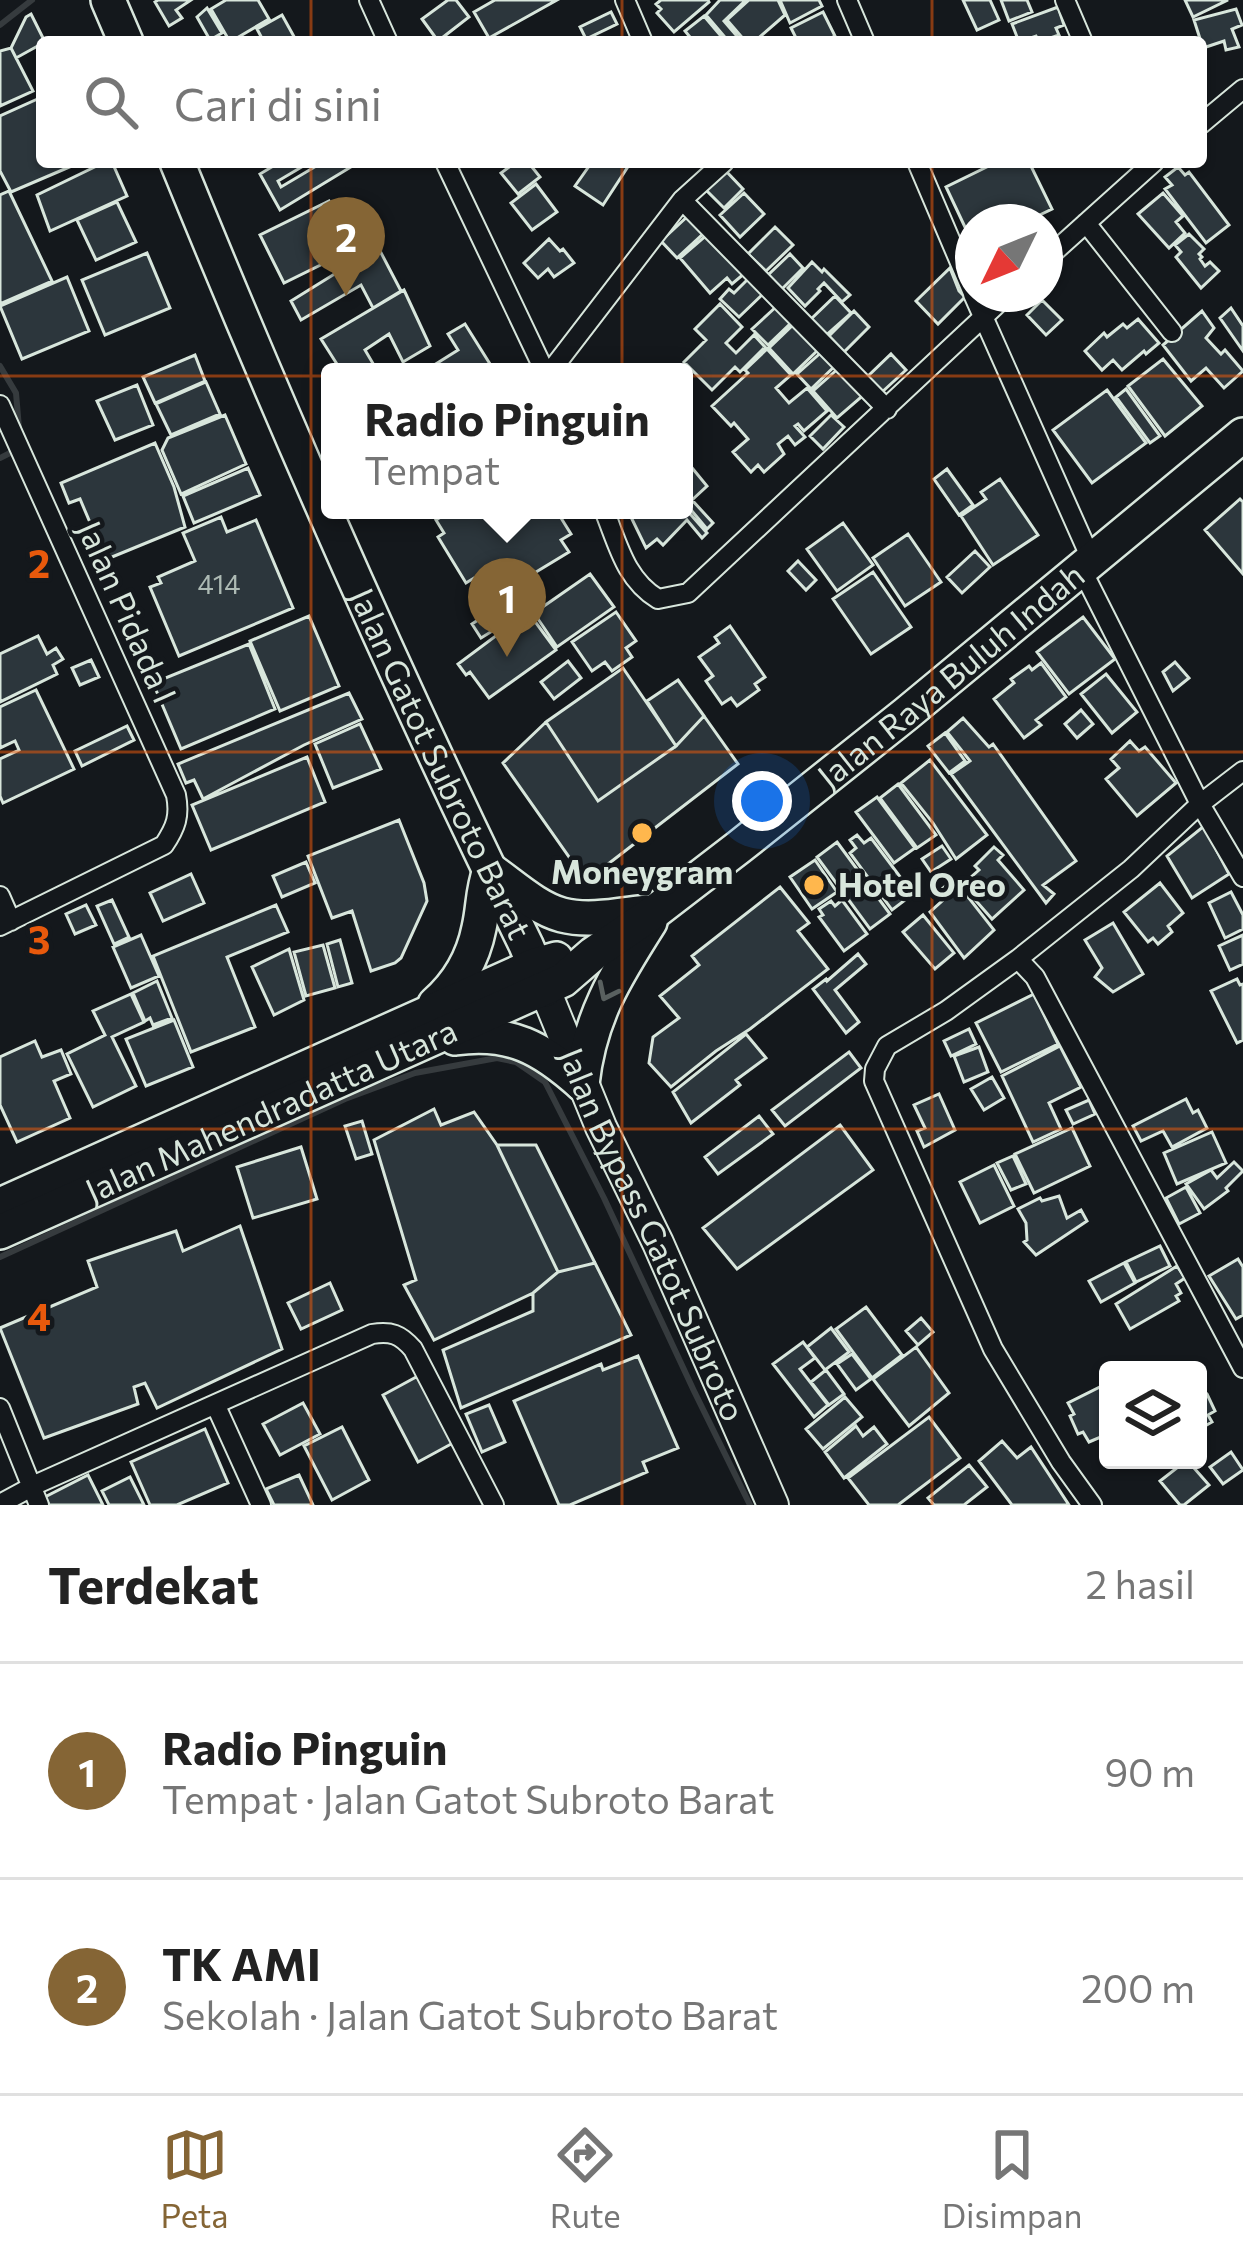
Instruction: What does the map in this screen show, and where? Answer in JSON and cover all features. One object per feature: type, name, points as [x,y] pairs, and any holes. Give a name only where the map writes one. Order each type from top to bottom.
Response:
[{"type":"highway","points":[[108,0],[123,36]]},
{"type":"highway","name":"Jalan Gatot Subroto Barat","points":[[179,168],[321,503]]},
{"type":"highway","name":"Jalan Raya Buluh Indah","points":[[540,978],[582,966],[657,910],[906,714],[1243,434]]},
{"type":"highway","name":"Jalan Gatot Subroto Barat","points":[[328,519],[540,978]]},
{"type":"highway","points":[[582,1084],[546,1053],[491,1034],[425,1029],[466,964],[479,928],[490,870],[564,916],[597,918],[657,910]]},
{"type":"highway","points":[[582,1084],[585,1051],[604,996],[657,910]]},
{"type":"highway","name":"Jalan Mahendradatta Utara","points":[[0,1205],[540,978]]},
{"type":"highway","name":"Jalan Mahendradatta Utara","points":[[0,1232],[425,1029]]},
{"type":"main road","name":"Jalan Bypass Gatot Subroto","points":[[540,978],[582,1084],[773,1505]]},
{"type":"street","points":[[369,0],[385,36]]},
{"type":"street","points":[[625,0],[640,36]]},
{"type":"street","points":[[847,0],[862,36]]},
{"type":"street","points":[[1065,0],[1080,36]]},
{"type":"street","points":[[1207,119],[1243,89]]},
{"type":"street","points":[[448,168],[543,363]]},
{"type":"street","points":[[919,168],[955,252]]},
{"type":"street","points":[[1063,243],[1142,168]]},
{"type":"street","points":[[554,363],[702,170]]},
{"type":"street","points":[[682,200],[887,409]]},
{"type":"street","points":[[1085,223],[1172,332]]},
{"type":"street","points":[[981,312],[1087,566],[1199,804],[1243,877]]},
{"type":"street","points":[[608,519],[632,578],[658,599],[688,593],[988,312]]},
{"type":"street","name":"Jalan Pidada I","points":[[0,405],[176,794],[179,813],[164,845],[5,924]]},
{"type":"street","points":[[1092,1505],[993,1349],[874,1081],[875,1069],[887,1046],[1018,959],[1132,869],[1199,804],[1243,771]]},
{"type":"street","points":[[0,896],[5,924]]},
{"type":"street","points":[[1018,959],[1035,977],[1243,1368]]},
{"type":"street","points":[[0,1504],[35,1496],[216,1406],[371,1334],[387,1331],[403,1337],[413,1349],[494,1505]]},
{"type":"street","points":[[216,1406],[261,1505]]},
{"type":"street","points":[[0,1408],[35,1496]]},
{"type":"building","points":[[158,0],[191,0],[176,10],[182,18],[169,26]]},
{"type":"building","points":[[226,0],[258,0],[269,19],[240,36],[227,36],[211,9]]},
{"type":"building","points":[[448,0],[456,0],[469,17],[444,36],[434,36],[422,19]]},
{"type":"building","points":[[495,0],[557,0],[493,36],[488,36],[474,12]]},
{"type":"building","points":[[661,0],[709,2],[674,32],[657,13],[661,9],[656,4]]},
{"type":"building","points":[[720,0],[746,0],[724,21],[737,36],[724,36],[706,15]]},
{"type":"building","points":[[749,0],[778,0],[785,15],[761,36],[741,36],[727,20]]},
{"type":"building","points":[[780,0],[819,0],[822,6],[790,23]]},
{"type":"building","points":[[963,0],[990,0],[999,20],[977,30]]},
{"type":"building","points":[[1001,0],[1027,0],[1032,12],[1009,21]]},
{"type":"building","points":[[1185,0],[1228,0],[1193,17]]},
{"type":"building","points":[[1058,7],[1064,25],[1056,28],[1056,36],[1017,36],[1012,24]]},
{"type":"building","points":[[207,8],[222,33],[208,36],[197,17]]},
{"type":"building","points":[[1236,9],[1242,25],[1232,29],[1239,47],[1226,50],[1224,41],[1207,47],[1207,36],[1199,36],[1194,20]]},
{"type":"building","points":[[611,12],[617,24],[592,36],[584,36],[580,27]]},
{"type":"building","points":[[823,12],[835,36],[795,36],[791,28]]},
{"type":"building","points":[[31,14],[42,36],[36,36],[36,47],[16,58],[11,48]]},
{"type":"building","points":[[282,15],[294,36],[261,36],[257,29]]},
{"type":"building","points":[[704,16],[721,36],[689,36],[685,31]]},
{"type":"building","points":[[11,48],[33,91],[0,106],[0,51]]},
{"type":"building","points":[[36,100],[36,168],[67,168],[11,192],[0,171],[0,116]]},
{"type":"building","points":[[93,168],[115,168],[127,196],[50,231],[37,195]]},
{"type":"building","points":[[270,168],[300,168],[278,181],[281,187],[313,168],[349,168],[280,210],[260,174]]},
{"type":"building","points":[[508,168],[533,168],[540,177],[518,194],[501,173]]},
{"type":"building","points":[[588,168],[627,168],[603,205],[575,186]]},
{"type":"building","points":[[985,168],[1032,168],[1050,204],[955,204],[946,187]]},
{"type":"building","points":[[1177,168],[1185,175],[1189,172],[1229,225],[1206,243],[1165,189],[1172,185],[1165,177]]},
{"type":"building","points":[[725,170],[743,189],[724,208],[705,189]]},
{"type":"building","points":[[536,184],[557,212],[532,230],[511,203]]},
{"type":"building","points":[[9,191],[52,281],[0,304],[0,195]]},
{"type":"building","points":[[744,193],[764,214],[740,237],[720,215]]},
{"type":"building","points":[[1163,193],[1183,216],[1176,222],[1185,233],[1169,248],[1138,214]]},
{"type":"building","points":[[329,201],[353,249],[284,283],[260,235]]},
{"type":"building","points":[[117,202],[136,242],[96,260],[77,220]]},
{"type":"building","points":[[689,215],[705,232],[677,258],[661,241]]},
{"type":"building","points":[[775,227],[793,245],[766,271],[748,254]]},
{"type":"building","points":[[709,233],[745,273],[732,284],[727,278],[710,293],[680,258]]},
{"type":"building","points":[[1189,234],[1204,249],[1199,254],[1205,266],[1210,262],[1219,271],[1201,288],[1176,257],[1181,252],[1175,245]]},
{"type":"building","points":[[549,239],[574,263],[554,277],[548,269],[538,278],[524,263]]},
{"type":"building","points":[[378,247],[401,291],[373,308],[361,285],[301,320],[291,301]]},
{"type":"building","points":[[147,253],[170,308],[105,335],[82,280]]},
{"type":"building","points":[[790,254],[803,268],[782,289],[768,275]]},
{"type":"building","points":[[812,262],[850,295],[842,302],[824,283],[805,306],[788,288]]},
{"type":"building","points":[[950,268],[955,307],[938,324],[916,301]]},
{"type":"building","points":[[67,277],[89,331],[22,359],[0,306]]},
{"type":"building","points":[[750,277],[765,292],[739,317],[720,299]]},
{"type":"building","points":[[404,290],[430,346],[403,362],[389,334],[365,350],[373,363],[336,363],[321,339]]},
{"type":"building","points":[[835,296],[851,313],[824,337],[809,321]]},
{"type":"building","points":[[720,304],[742,327],[726,343],[736,353],[754,335],[765,347],[740,372],[735,367],[712,390],[693,371],[693,363],[684,362],[706,340],[695,329]]},
{"type":"building","points":[[778,305],[793,321],[768,345],[752,329]]},
{"type":"building","points":[[1231,308],[1243,326],[1243,351],[1220,318]]},
{"type":"building","points":[[854,311],[869,327],[844,352],[829,336]]},
{"type":"building","points":[[1202,311],[1214,328],[1206,338],[1221,354],[1225,350],[1243,371],[1224,388],[1206,368],[1191,381],[1163,345]]},
{"type":"building","points":[[1054,312],[1062,320],[1046,335],[1027,315]]},
{"type":"building","points":[[1138,319],[1159,343],[1122,370],[1113,360],[1102,370],[1085,351],[1104,333],[1107,337]]},
{"type":"building","points":[[465,324],[489,363],[437,363],[458,350],[448,334]]},
{"type":"building","points":[[794,324],[819,349],[793,374],[769,348]]},
{"type":"building","points":[[767,349],[791,375],[776,388],[789,403],[807,388],[827,411],[804,431],[795,426],[805,437],[795,445],[788,436],[778,444],[784,454],[764,472],[758,465],[751,472],[733,452],[748,439],[712,406]]},
{"type":"building","points":[[825,349],[838,363],[811,389],[797,374]]},
{"type":"building","points":[[891,354],[906,370],[881,393],[866,378]]},
{"type":"building","points":[[195,355],[205,381],[155,403],[143,377]]},
{"type":"building","points":[[1163,359],[1202,406],[1165,436],[1128,386]]},
{"type":"building","points":[[841,366],[866,393],[837,418],[813,391]]},
{"type":"building","points":[[206,382],[220,414],[171,435],[156,404]]},
{"type":"building","points":[[137,385],[153,425],[115,440],[97,401]]},
{"type":"building","points":[[1126,389],[1160,436],[1150,443],[1116,397]]},
{"type":"building","points":[[1107,390],[1146,443],[1092,483],[1053,430]]},
{"type":"building","points":[[225,415],[246,464],[181,494],[162,450],[168,438]]},
{"type":"building","points":[[831,415],[844,427],[823,449],[810,436]]},
{"type":"building","points":[[155,443],[185,527],[95,564],[86,544],[97,539],[80,499],[69,503],[61,483]]},
{"type":"building","points":[[248,468],[260,495],[194,523],[183,496]]},
{"type":"building","points":[[693,469],[707,486],[693,499]]},
{"type":"building","points":[[947,469],[973,505],[959,515],[934,479]]},
{"type":"building","points":[[1000,479],[1038,535],[993,565],[961,516],[986,499],[981,492]]},
{"type":"building","points":[[1240,499],[1243,502],[1243,574],[1205,530]]},
{"type":"building","points":[[693,501],[713,523],[707,529],[693,512]]},
{"type":"building","points":[[221,517],[227,532],[256,520],[293,608],[179,656],[150,587],[161,583],[158,577],[195,561],[183,533]]},
{"type":"building","points":[[693,517],[707,533],[702,538],[687,520],[663,545],[657,539],[646,548],[632,519]]},
{"type":"building","points":[[562,519],[571,534],[561,540],[569,552],[503,592],[499,586],[484,595],[474,578],[466,583],[438,537],[444,533],[436,520]]},
{"type":"building","points":[[843,523],[873,565],[837,591],[807,549]]},
{"type":"building","points":[[908,534],[941,582],[905,606],[873,558]]},
{"type":"building","points":[[975,551],[990,567],[962,593],[947,577]]},
{"type":"building","points":[[798,561],[816,580],[806,590],[788,571]]},
{"type":"building","points":[[873,572],[911,627],[871,654],[833,599]]},
{"type":"building","points":[[590,574],[614,607],[557,647],[534,613]]},
{"type":"building","points":[[493,610],[502,625],[481,638],[472,624]]},
{"type":"building","points":[[528,612],[556,650],[489,698],[458,664]]},
{"type":"building","points":[[616,612],[636,641],[626,648],[632,657],[612,671],[605,662],[592,671],[572,642]]},
{"type":"building","points":[[309,616],[339,686],[280,711],[250,641]]},
{"type":"building","points":[[1083,617],[1115,659],[1069,694],[1037,652]]},
{"type":"building","points":[[730,626],[765,677],[755,684],[759,690],[737,706],[731,698],[722,704],[706,681],[713,676],[699,657],[719,643],[715,637]]},
{"type":"building","points":[[38,636],[47,654],[56,648],[63,659],[53,665],[57,674],[0,702],[0,654]]},
{"type":"building","points":[[249,644],[275,709],[181,749],[153,683]]},
{"type":"building","points":[[91,660],[99,677],[80,685],[72,668]]},
{"type":"building","points":[[568,661],[581,678],[554,699],[541,682]]},
{"type":"building","points":[[1175,662],[1189,678],[1173,691],[1163,672]]},
{"type":"building","points":[[1041,663],[1066,697],[1036,720],[1041,725],[1024,738],[994,699],[1014,683],[1011,679]]},
{"type":"building","points":[[623,668],[676,746],[598,801],[546,722]]},
{"type":"building","points":[[1106,674],[1137,712],[1112,733],[1081,694]]},
{"type":"building","points":[[678,680],[704,716],[676,746],[647,701]]},
{"type":"building","points":[[36,690],[74,769],[3,803],[0,759],[19,750],[15,741],[0,748],[0,707]]},
{"type":"building","points":[[349,693],[362,719],[203,799],[194,780],[186,783],[178,764]]},
{"type":"building","points":[[1081,710],[1093,724],[1077,738],[1065,724]]},
{"type":"building","points":[[704,716],[738,764],[586,881],[503,763],[546,722],[598,801],[676,746]]},
{"type":"building","points":[[963,718],[989,747],[993,744],[1076,861],[1043,885],[1054,894],[1046,903],[951,774],[970,761],[947,732]]},
{"type":"building","points":[[360,724],[381,769],[333,788],[315,744]]},
{"type":"building","points":[[127,726],[134,740],[82,766],[75,751]]},
{"type":"building","points":[[945,733],[965,761],[949,773],[928,746]]},
{"type":"building","points":[[1130,741],[1139,751],[1145,747],[1176,783],[1137,816],[1106,779],[1119,768],[1111,759]]},
{"type":"building","points":[[307,757],[325,802],[211,850],[192,805]]},
{"type":"building","points":[[930,760],[987,835],[956,859],[901,783]]},
{"type":"building","points":[[898,784],[936,835],[917,848],[880,798]]},
{"type":"building","points":[[877,797],[915,848],[894,863],[856,812]]},
{"type":"building","points":[[399,820],[427,901],[401,958],[371,971],[352,911],[332,918],[308,856]]},
{"type":"building","points":[[1204,826],[1229,874],[1192,898],[1167,856]]},
{"type":"building","points":[[857,835],[864,843],[871,838],[913,894],[892,910],[850,853],[856,848],[850,840]]},
{"type":"building","points":[[837,842],[890,914],[870,929],[817,857]]},
{"type":"building","points":[[942,846],[951,859],[931,872],[922,859]]},
{"type":"building","points":[[994,847],[1003,855],[998,860],[1024,890],[992,919],[962,885]]},
{"type":"building","name":"Hotel Oreo","points":[[815,860],[837,892],[812,909],[790,877]]},
{"type":"building","points":[[306,862],[315,883],[282,897],[273,876]]},
{"type":"building","points":[[191,874],[204,903],[163,921],[150,893]]},
{"type":"building","points":[[954,879],[994,930],[964,958],[930,912],[942,901],[936,894]]},
{"type":"building","points":[[1160,883],[1183,913],[1158,944],[1153,938],[1148,942],[1124,912]]},
{"type":"building","points":[[780,887],[809,923],[798,931],[828,969],[671,1087],[649,1063],[653,1037],[679,1018],[660,996],[699,965],[692,956]]},
{"type":"building","points":[[1231,892],[1243,915],[1243,929],[1225,938],[1209,903]]},
{"type":"building","points":[[112,900],[129,937],[114,944],[97,906]]},
{"type":"building","points":[[842,900],[867,934],[844,951],[819,917],[823,915],[819,909]]},
{"type":"building","points":[[86,905],[96,925],[75,934],[66,914]]},
{"type":"building","points":[[276,905],[288,932],[227,957],[255,1027],[191,1052],[153,956]]},
{"type":"building","points":[[923,915],[954,953],[935,969],[903,932]]},
{"type":"building","points":[[1113,923],[1143,974],[1113,992],[1095,977],[1102,968],[1085,940]]},
{"type":"building","points":[[141,935],[159,976],[131,988],[113,947]]},
{"type":"building","points":[[1243,935],[1243,964],[1230,970],[1219,946]]},
{"type":"building","points":[[340,940],[352,983],[338,987],[327,944]]},
{"type":"building","points":[[323,945],[335,988],[306,996],[294,952]]},
{"type":"building","points":[[289,949],[304,1000],[274,1015],[252,967]]},
{"type":"building","points":[[858,954],[866,964],[835,990],[859,1022],[846,1033],[813,989]]},
{"type":"building","points":[[1237,979],[1243,984],[1243,1040],[1237,1043],[1211,991]]},
{"type":"building","points":[[157,981],[172,1018],[153,1025],[150,1018],[145,1021],[133,993]]},
{"type":"building","points":[[131,994],[144,1022],[112,1037],[136,1086],[93,1107],[67,1054],[105,1035],[93,1011]]},
{"type":"building","points":[[1034,994],[1058,1044],[1001,1072],[976,1023]]},
{"type":"building","points":[[174,1020],[193,1067],[146,1086],[126,1039]]},
{"type":"building","points":[[969,1029],[976,1044],[951,1056],[944,1041]]},
{"type":"building","points":[[746,1034],[766,1058],[691,1123],[673,1092]]},
{"type":"building","points":[[35,1041],[42,1057],[61,1050],[71,1074],[54,1081],[70,1118],[17,1142],[0,1105],[0,1057]]},
{"type":"building","points":[[1060,1046],[1081,1087],[1049,1103],[1061,1129],[1033,1142],[1002,1076]]},
{"type":"building","points":[[979,1047],[988,1072],[964,1082],[954,1056]]},
{"type":"building","points":[[849,1052],[861,1068],[785,1126],[772,1110]]},
{"type":"building","points":[[992,1077],[1004,1098],[984,1110],[971,1089]]},
{"type":"building","points":[[939,1094],[955,1130],[924,1147],[917,1131],[925,1128],[914,1105]]},
{"type":"building","points":[[1186,1099],[1207,1128],[1172,1147],[1163,1131],[1141,1141],[1133,1126]]},
{"type":"building","points":[[1089,1100],[1095,1114],[1073,1124],[1066,1110]]},
{"type":"building","points":[[434,1109],[441,1125],[474,1112],[497,1145],[558,1272],[533,1293],[434,1340],[404,1285],[416,1280],[374,1140]]},
{"type":"building","points":[[759,1116],[773,1134],[718,1174],[705,1157]]},
{"type":"building","points":[[362,1121],[372,1154],[356,1159],[345,1126]]},
{"type":"building","points":[[840,1125],[873,1170],[737,1269],[703,1228]]},
{"type":"building","points":[[1072,1128],[1090,1166],[1034,1193],[1015,1154]]},
{"type":"building","points":[[1212,1132],[1226,1163],[1177,1184],[1164,1153]]},
{"type":"building","points":[[497,1145],[536,1145],[595,1263],[558,1272]]},
{"type":"building","points":[[301,1147],[317,1199],[253,1218],[237,1167]]},
{"type":"building","points":[[1013,1156],[1026,1184],[1011,1190],[997,1163]]},
{"type":"building","points":[[1234,1162],[1243,1171],[1228,1191],[1204,1209],[1186,1184],[1211,1170],[1217,1178]]},
{"type":"building","points":[[994,1165],[1014,1206],[980,1223],[960,1182]]},
{"type":"building","points":[[1186,1187],[1200,1213],[1179,1224],[1166,1198]]},
{"type":"building","points":[[1059,1196],[1067,1218],[1081,1210],[1087,1221],[1036,1255],[1024,1242],[1026,1223],[1018,1209],[1040,1198]]},
{"type":"building","points":[[240,1226],[282,1349],[157,1408],[145,1383],[134,1387],[138,1404],[44,1438],[0,1328],[97,1287],[88,1261],[176,1231],[183,1251]]},
{"type":"building","points":[[1160,1246],[1170,1266],[1136,1282],[1126,1262]]},
{"type":"building","points":[[1238,1259],[1243,1267],[1243,1315],[1236,1319],[1209,1276]]},
{"type":"building","points":[[595,1263],[631,1335],[461,1408],[443,1350],[533,1311],[533,1293],[558,1272]]},
{"type":"building","points":[[1124,1263],[1135,1283],[1101,1302],[1089,1281]]},
{"type":"building","points":[[1177,1266],[1185,1278],[1176,1284],[1179,1301],[1130,1329],[1116,1304]]},
{"type":"building","points":[[330,1283],[342,1310],[301,1329],[288,1303]]},
{"type":"building","points":[[866,1307],[902,1355],[872,1378],[836,1329]]},
{"type":"building","points":[[921,1318],[933,1332],[918,1345],[906,1331]]},
{"type":"building","points":[[831,1328],[849,1352],[825,1370],[807,1347]]},
{"type":"building","points":[[803,1342],[815,1358],[800,1369],[828,1405],[814,1417],[773,1364]]},
{"type":"building","points":[[916,1347],[949,1393],[909,1426],[873,1379]]},
{"type":"building","points":[[852,1354],[871,1379],[856,1390],[837,1364]]},
{"type":"building","points":[[638,1356],[678,1448],[643,1462],[647,1472],[570,1505],[559,1505],[514,1401],[601,1364],[603,1370]]},
{"type":"building","points":[[826,1370],[844,1394],[829,1405],[811,1382]]},
{"type":"building","points":[[418,1376],[453,1443],[418,1462],[383,1395]]},
{"type":"building","points":[[1099,1388],[1099,1438],[1089,1442],[1083,1432],[1078,1434],[1068,1403]]},
{"type":"building","points":[[1207,1394],[1215,1411],[1208,1415],[1212,1422],[1207,1425]]},
{"type":"building","points":[[845,1397],[862,1417],[823,1449],[806,1429]]},
{"type":"building","points":[[303,1403],[320,1434],[280,1455],[263,1424]]},
{"type":"building","points":[[489,1405],[505,1442],[482,1452],[466,1414]]},
{"type":"building","points":[[929,1417],[960,1458],[898,1505],[869,1505],[848,1478]]},
{"type":"building","points":[[856,1426],[863,1436],[874,1427],[887,1444],[844,1478],[825,1452]]},
{"type":"building","points":[[342,1427],[369,1480],[332,1500],[304,1446]]},
{"type":"building","points":[[205,1429],[228,1483],[177,1505],[150,1505],[131,1462]]},
{"type":"building","points":[[1002,1441],[1017,1458],[1031,1447],[1069,1505],[1012,1505],[979,1461]]},
{"type":"building","points":[[1231,1452],[1243,1470],[1223,1484],[1210,1467]]},
{"type":"building","points":[[969,1465],[987,1487],[964,1505],[934,1505],[928,1498]]},
{"type":"building","points":[[1175,1469],[1195,1469],[1209,1485],[1180,1505],[1160,1481]]},
{"type":"building","points":[[88,1475],[103,1505],[49,1505],[45,1497]]},
{"type":"building","points":[[299,1475],[313,1505],[274,1505],[266,1489]]},
{"type":"building","points":[[130,1477],[144,1505],[109,1505],[102,1491]]},
{"type":"waterway","points":[[0,25],[32,0]]},
{"type":"waterway","points":[[0,366],[16,393],[19,428]]},
{"type":"waterway","points":[[0,458],[15,446]]},
{"type":"waterway","points":[[0,1257],[345,1099],[415,1073],[497,1058],[516,1062],[545,1082],[750,1505]]},
{"type":"place","name":"TK AMI","points":[[346,296]]},
{"type":"place","name":"Radio Pinguin","points":[[507,657]]},
{"type":"place","name":"Moneygram","points":[[642,833]]},
{"type":"place","name":"Hotel Oreo","points":[[814,885]]}]
